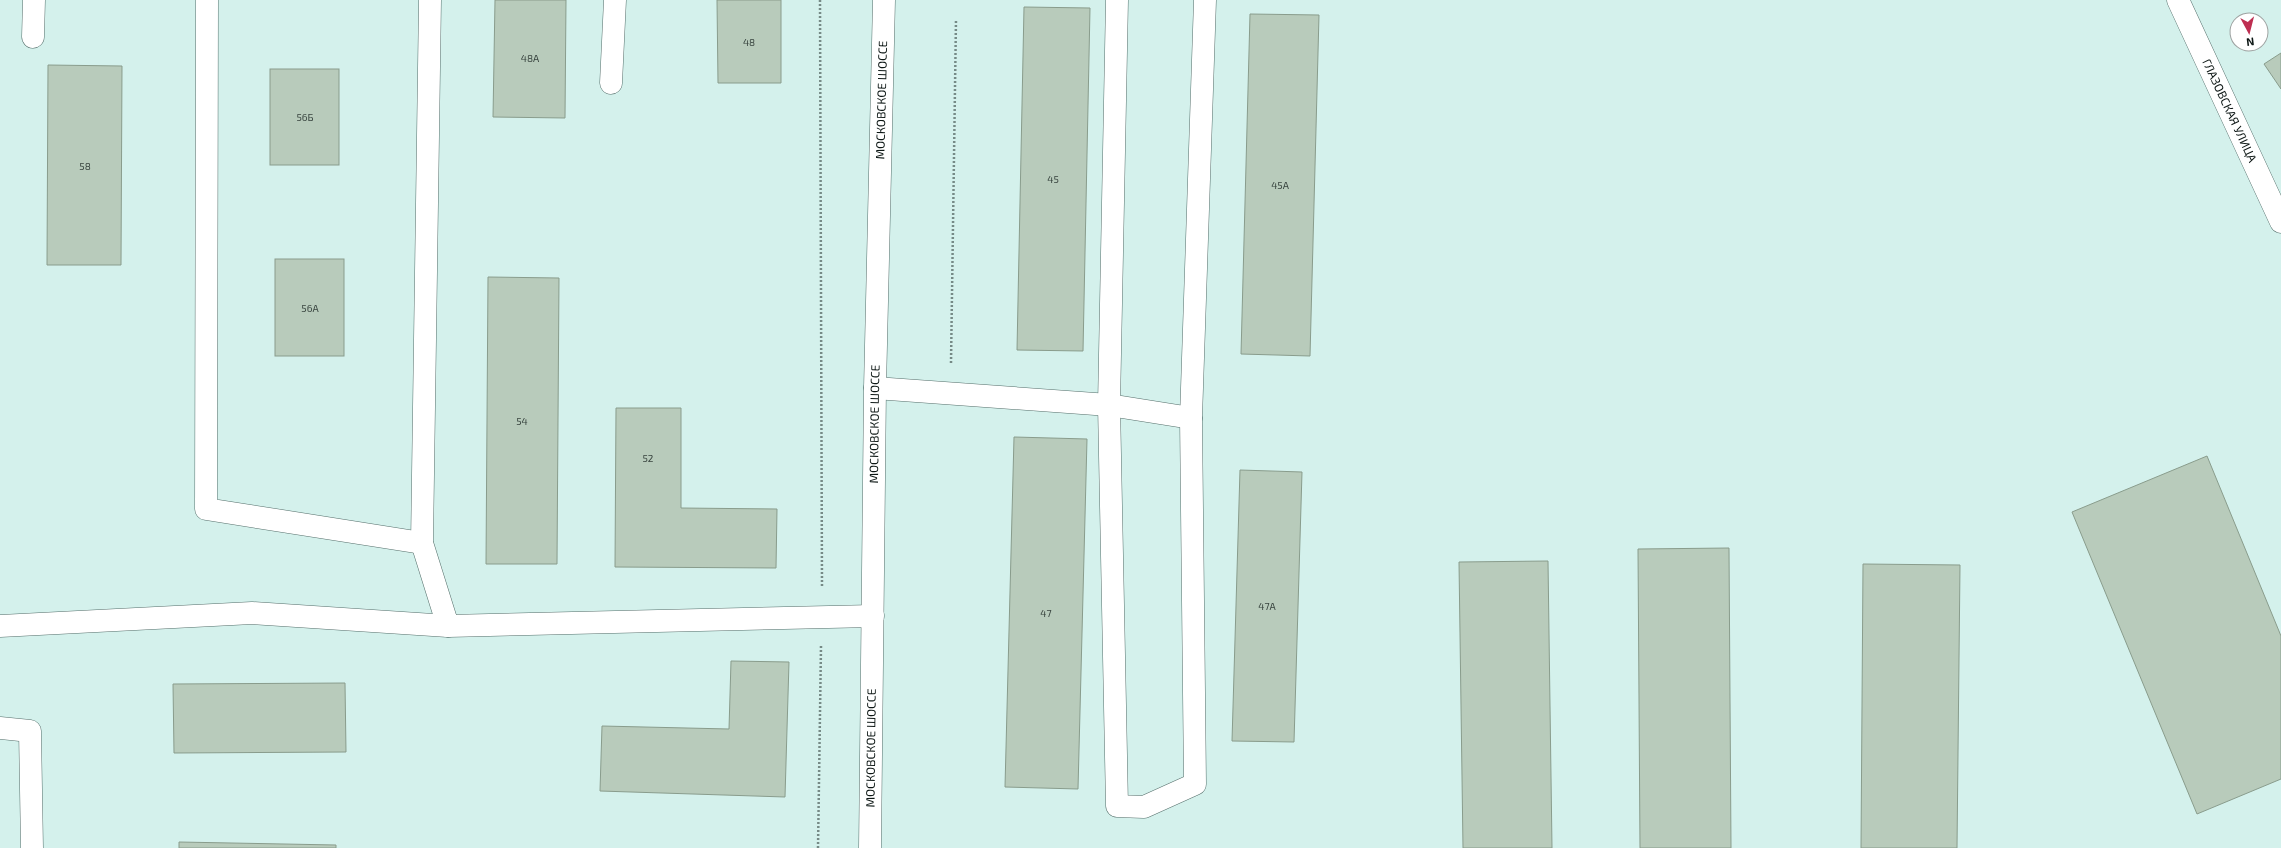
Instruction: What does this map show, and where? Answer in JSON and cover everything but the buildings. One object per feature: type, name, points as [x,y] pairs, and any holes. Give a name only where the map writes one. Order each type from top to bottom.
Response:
[{"type":"main road","points":[[33,37],[34,0]]},
{"type":"main road","points":[[207,0],[206,509],[422,543]]},
{"type":"main road","points":[[430,0],[422,543],[448,626]]},
{"type":"main road","points":[[611,83],[615,0]]},
{"type":"main road","name":"МОСКОВСКОЕ ШОССЕ","points":[[870,848],[876,388],[884,0]]},
{"type":"main road","points":[[1117,0],[1109,405],[1117,806],[1144,807],[1195,784],[1190,418],[1205,0]]},
{"type":"main road","name":"ГЛАЗОВСКАЯ УЛИЦА","points":[[2178,0],[2279,211]]},
{"type":"main road","points":[[876,388],[1109,405],[1190,418]]},
{"type":"main road","points":[[0,626],[252,613],[448,626],[873,616]]},
{"type":"main road","points":[[0,728],[30,731],[32,848]]},
{"type":"path","points":[[818,848],[822,617],[820,0]]},
{"type":"path","points":[[951,394],[956,19]]}]
